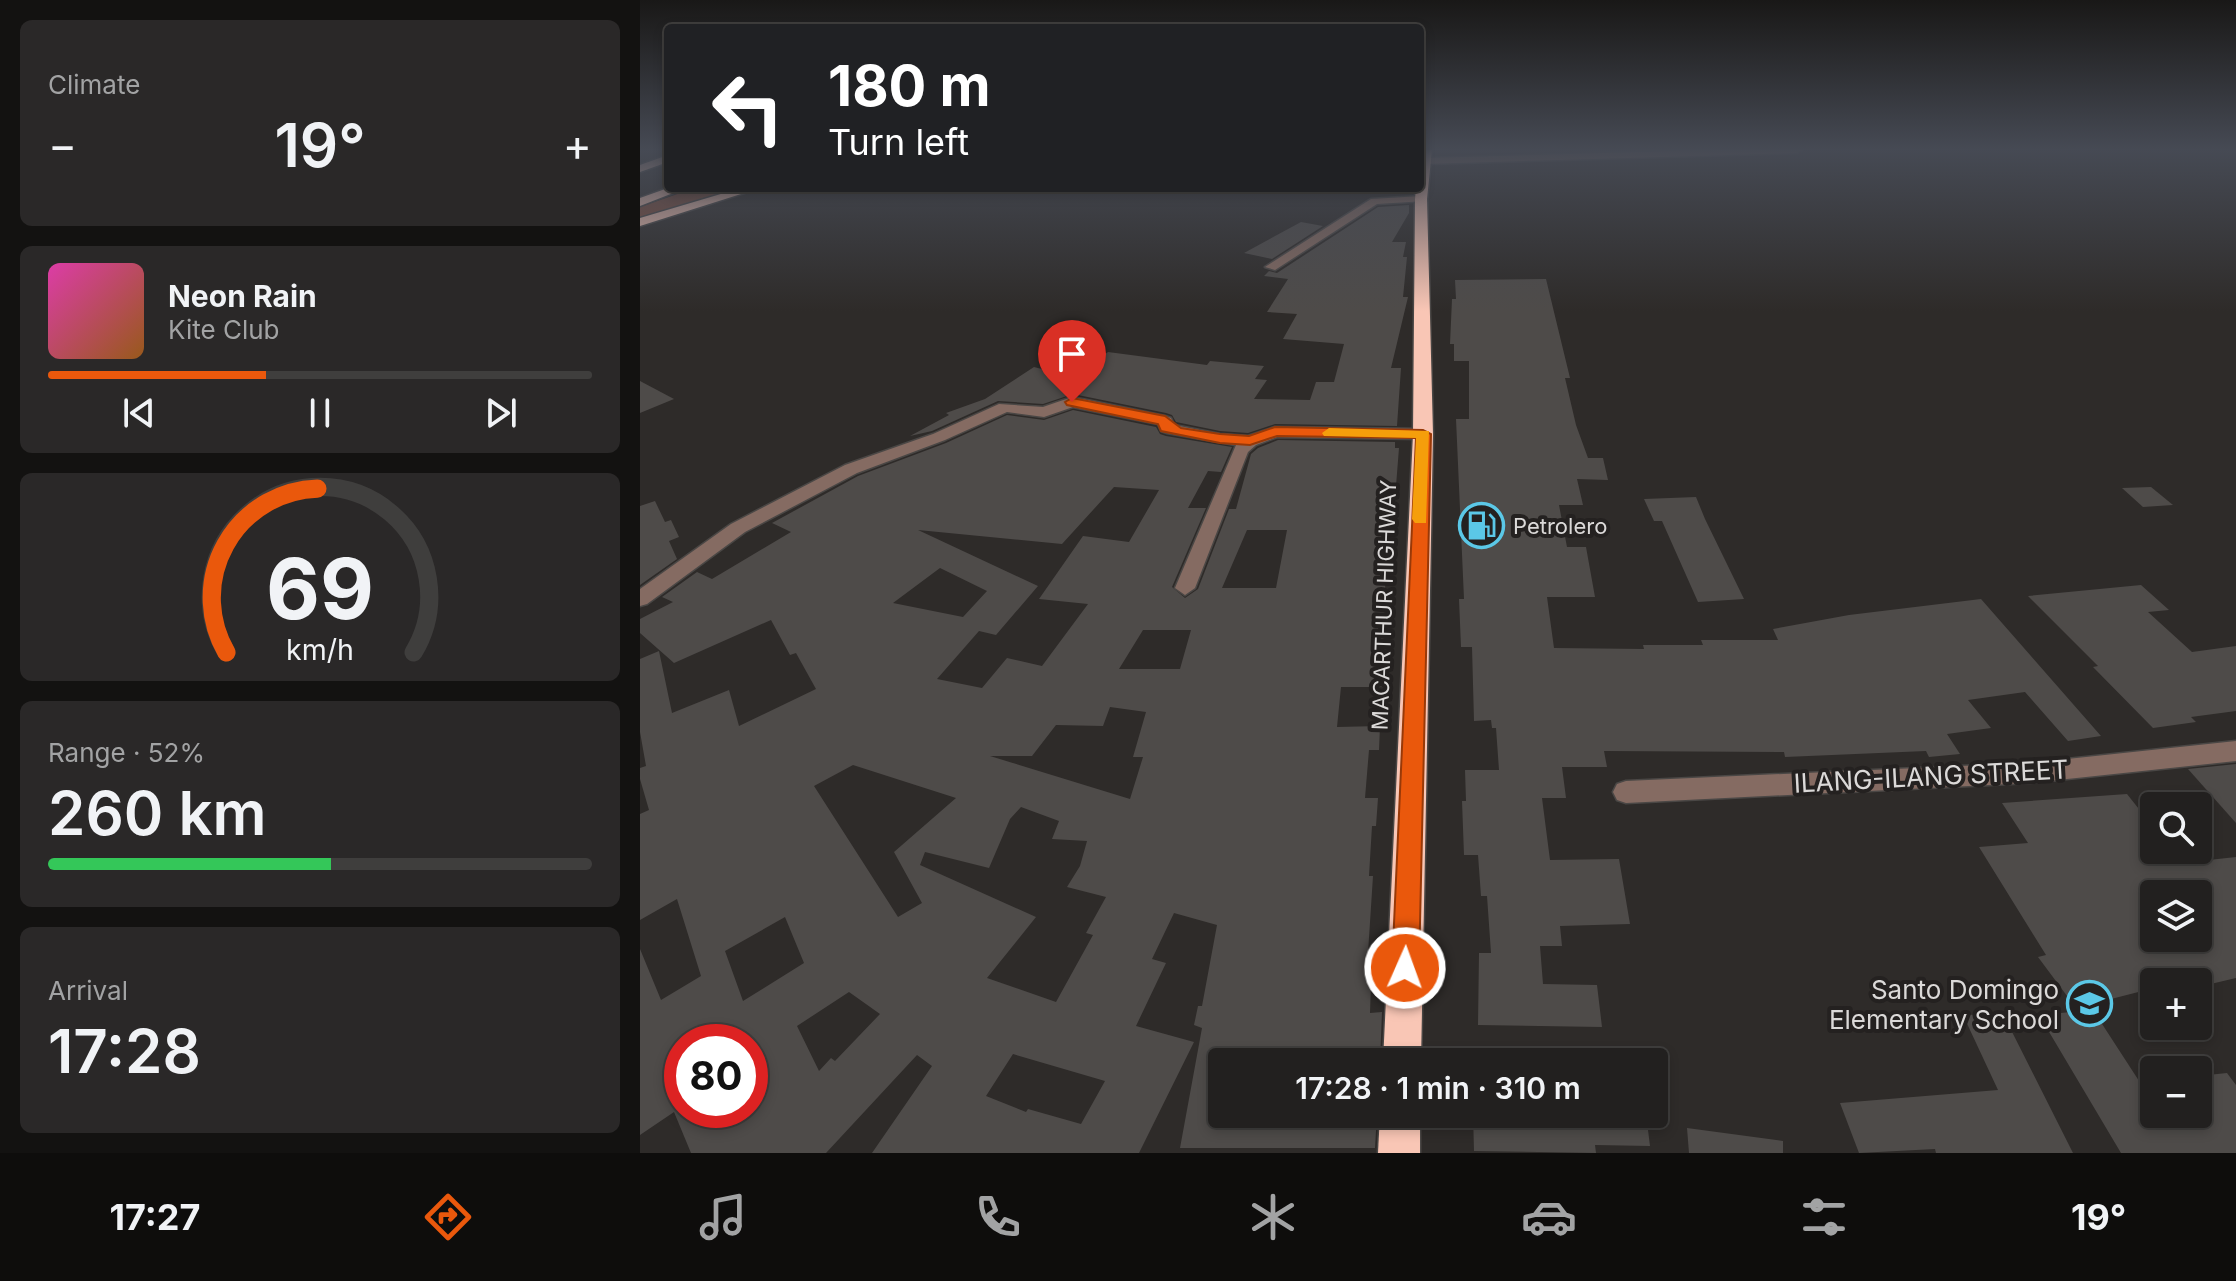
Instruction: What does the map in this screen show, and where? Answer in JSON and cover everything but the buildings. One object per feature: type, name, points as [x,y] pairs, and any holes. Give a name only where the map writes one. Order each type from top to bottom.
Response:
[{"type":"highway","points":[[640,222],[701,204]]},
{"type":"highway","name":"MACARTHUR HIGHWAY","points":[[1402,1048],[1423,434],[1421,204]]},
{"type":"highway","points":[[1399,1153],[1400,1128]]},
{"type":"street","points":[[1271,267],[1371,204]]},
{"type":"street","points":[[640,599],[752,521],[851,469],[1005,407],[1044,412],[1072,402],[1165,421],[1167,428],[1179,432],[1250,441]]},
{"type":"street","points":[[1185,588],[1240,450],[1250,441],[1275,432],[1423,434]]},
{"type":"street","name":"ILANG-ILANG STREET","points":[[1626,792],[2029,773],[2236,751]]},
{"type":"shaded area","points":[[649,204],[685,204],[640,217],[640,207]]},
{"type":"slow traffic","points":[[1329,433],[1423,434],[1420,519]]},
{"type":"place","name":"Petrolero","points":[[1482,526]]},
{"type":"place","name":"Santo Domingo Elementary School","points":[[2090,1004]]},
{"type":"route","points":[[1072,402],[1165,421],[1167,428],[1179,432],[1220,439],[1250,441],[1275,432],[1423,434],[1405,968]]}]
